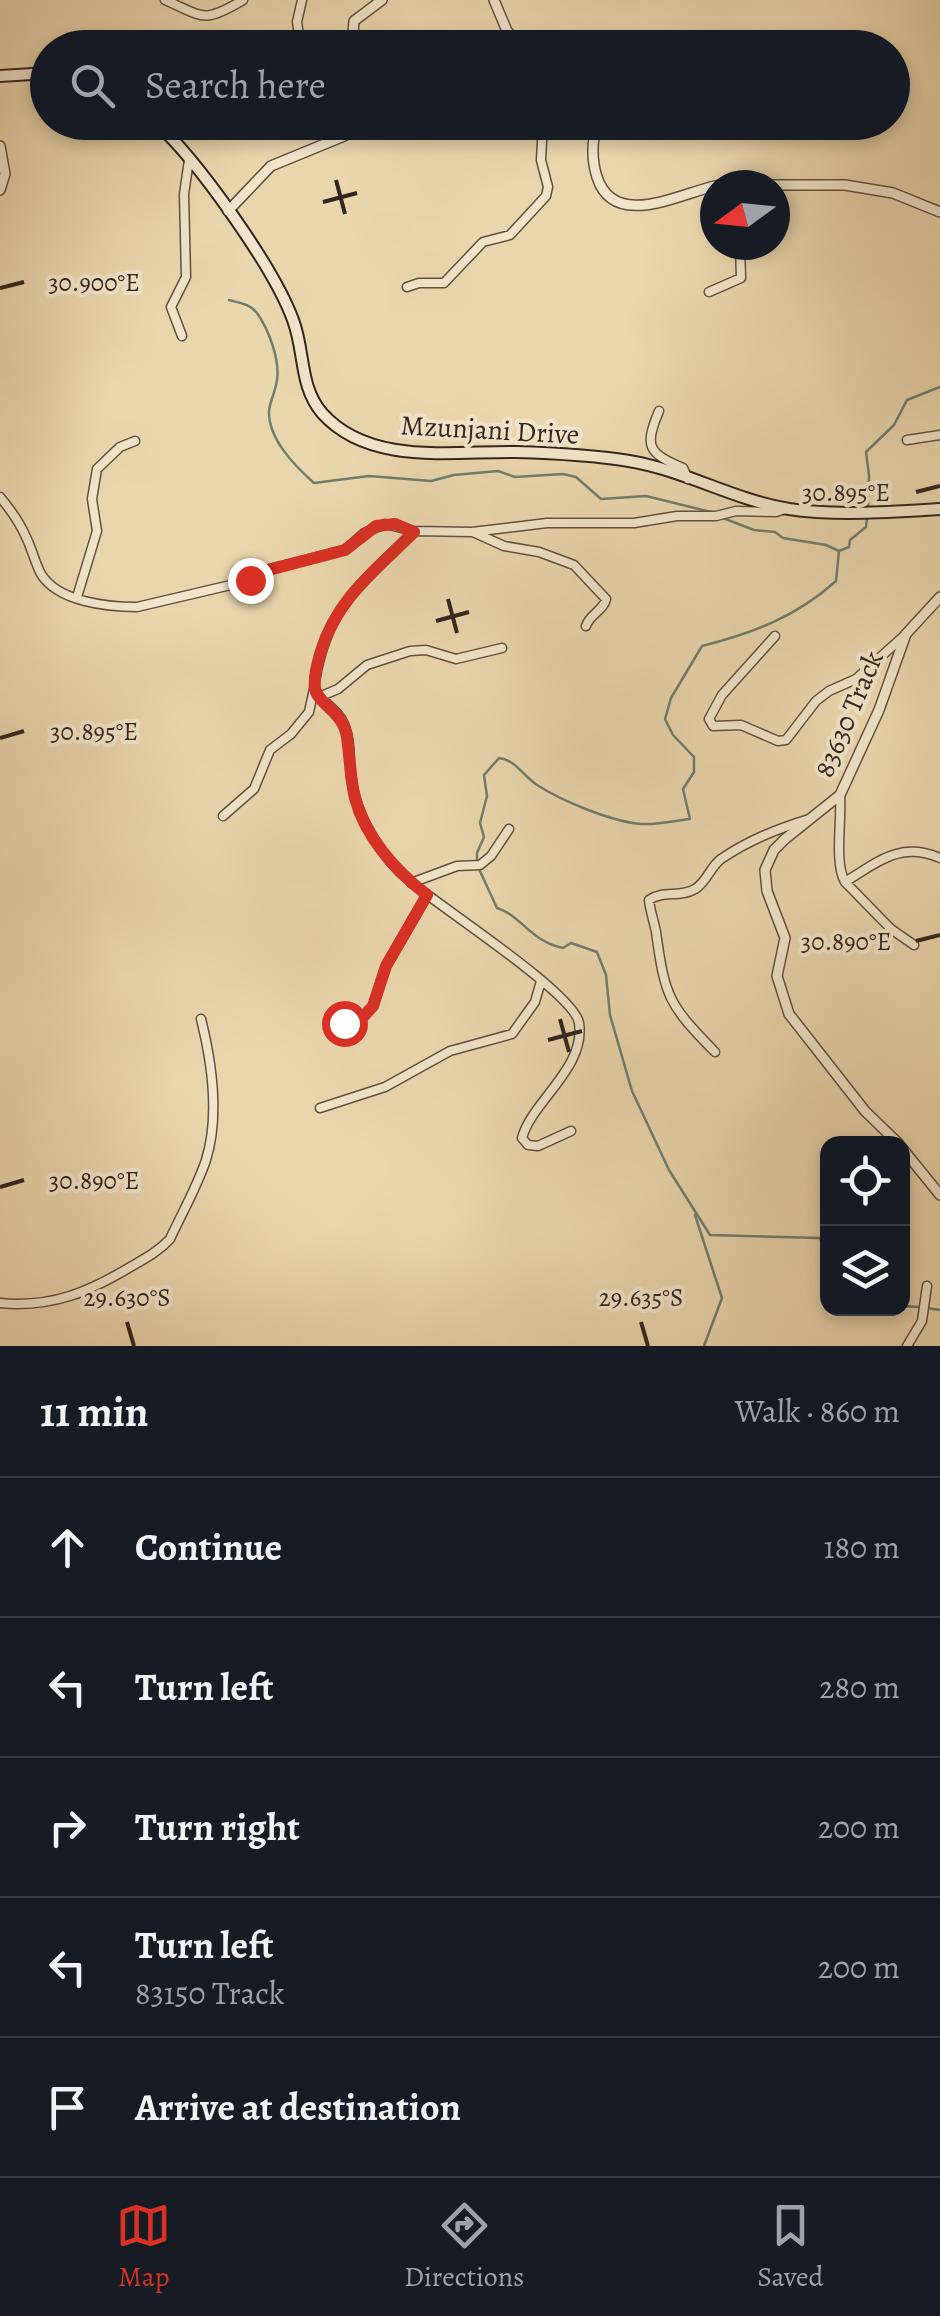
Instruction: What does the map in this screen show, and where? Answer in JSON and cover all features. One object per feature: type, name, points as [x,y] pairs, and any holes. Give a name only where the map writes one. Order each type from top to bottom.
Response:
[{"type":"main road","points":[[0,76],[30,74]]},
{"type":"main road","name":"Mzunjani Drive","points":[[171,140],[228,211],[288,308],[298,336],[306,384],[314,400],[338,428],[359,441],[432,452],[518,452],[632,462],[786,509],[940,509]]},
{"type":"street","points":[[165,0],[192,15],[208,18],[243,0]]},
{"type":"street","points":[[299,30],[302,0]]},
{"type":"street","points":[[353,30],[354,21],[382,0]]},
{"type":"street","points":[[494,0],[507,30]]},
{"type":"street","points":[[228,211],[270,166],[334,140]]},
{"type":"street","points":[[408,288],[419,283],[444,284],[483,242],[510,236],[546,196],[543,140]]},
{"type":"street","points":[[594,140],[596,172],[606,195],[616,202],[648,204],[700,190]]},
{"type":"street","points":[[0,146],[6,174],[0,190]]},
{"type":"street","points":[[182,336],[172,307],[186,277],[184,194],[189,160]]},
{"type":"street","points":[[790,184],[862,187],[893,193],[940,212]]},
{"type":"street","points":[[710,292],[741,278],[740,260]]},
{"type":"street","points":[[658,411],[650,435],[653,452],[682,468],[688,479]]},
{"type":"street","points":[[907,440],[940,435]]},
{"type":"street","points":[[77,598],[97,530],[92,499],[96,469],[134,441]]},
{"type":"street","points":[[0,497],[25,534],[44,579],[77,598],[122,607],[137,607],[250,580],[261,572],[308,557],[339,552],[376,526],[395,524],[414,532],[472,532],[547,523],[634,523],[677,516],[786,509]]},
{"type":"street","points":[[223,816],[254,789],[270,750],[309,712],[324,641],[341,607],[352,591],[414,532]]},
{"type":"street","points":[[472,532],[504,546],[559,558],[582,570],[606,600],[586,626]]},
{"type":"street","name":"83630 Track","points":[[891,1136],[796,1026],[778,988],[776,976],[784,938],[764,881],[765,870],[774,850],[840,795],[879,710],[906,634],[940,597]]},
{"type":"street","points":[[775,636],[716,703],[708,719],[712,726],[746,726],[778,741],[786,740],[823,695],[856,679],[906,634]]},
{"type":"street","points":[[316,693],[338,688],[368,665],[410,651],[426,650],[456,659],[502,648]]},
{"type":"street","points":[[316,693],[344,724],[354,794],[389,859],[427,895],[566,999],[577,1015],[580,1027],[566,1070],[522,1138],[528,1145],[538,1146],[570,1131]]},
{"type":"street","points":[[840,795],[839,860],[845,882],[891,929],[914,945]]},
{"type":"street","points":[[715,1052],[668,996],[649,900],[696,888],[721,859],[771,830],[808,819]]},
{"type":"street","points":[[412,883],[457,866],[478,865],[491,856],[509,829]]},
{"type":"street","points":[[845,882],[902,852],[923,850],[940,858]]},
{"type":"street","points":[[344,1023],[362,1018],[373,1006],[386,966],[427,895]]},
{"type":"street","points":[[320,1108],[384,1087],[466,1045],[512,1034],[535,1002],[541,981]]},
{"type":"street","points":[[0,1303],[38,1305],[82,1294],[112,1280],[170,1239],[204,1166],[210,1140],[212,1066],[201,1019]]},
{"type":"street","name":"83630 Track","points":[[910,1157],[940,1195]]},
{"type":"street","points":[[908,1346],[922,1321],[927,1286]]},
{"type":"waterway","points":[[229,300],[251,308],[266,328],[277,372],[269,411],[273,432],[291,460],[314,483],[369,476],[431,481],[498,471],[515,477],[563,474],[576,477],[601,499],[646,496],[711,512]]},
{"type":"waterway","points":[[868,509],[866,452],[894,425],[907,400],[940,387]]},
{"type":"waterway","points":[[723,518],[754,530],[775,532],[783,538],[839,551],[849,547],[850,540],[866,527],[867,517]]},
{"type":"waterway","points":[[477,861],[484,837],[480,823],[487,796],[484,775],[499,758],[547,791],[602,815],[642,824],[690,819],[683,789],[694,772],[694,757],[673,735],[665,719],[671,698],[702,646],[773,622],[805,605],[836,581],[839,551]]},
{"type":"waterway","points":[[479,869],[497,908],[552,945],[563,948],[571,943],[597,952],[606,975],[610,1015],[632,1091],[669,1170],[710,1235],[820,1238]]},
{"type":"waterway","points":[[695,1215],[722,1298],[704,1346]]},
{"type":"waterway","points":[[910,1306],[919,1307]]},
{"type":"waterway","points":[[927,1308],[940,1310]]},
{"type":"route","points":[[250,580],[261,572],[308,557],[345,550],[376,526],[395,524],[414,532],[352,591],[324,641],[318,661],[314,690],[344,724],[354,794],[361,813],[389,859],[427,895],[386,966],[373,1006],[359,1020],[344,1023]]}]
